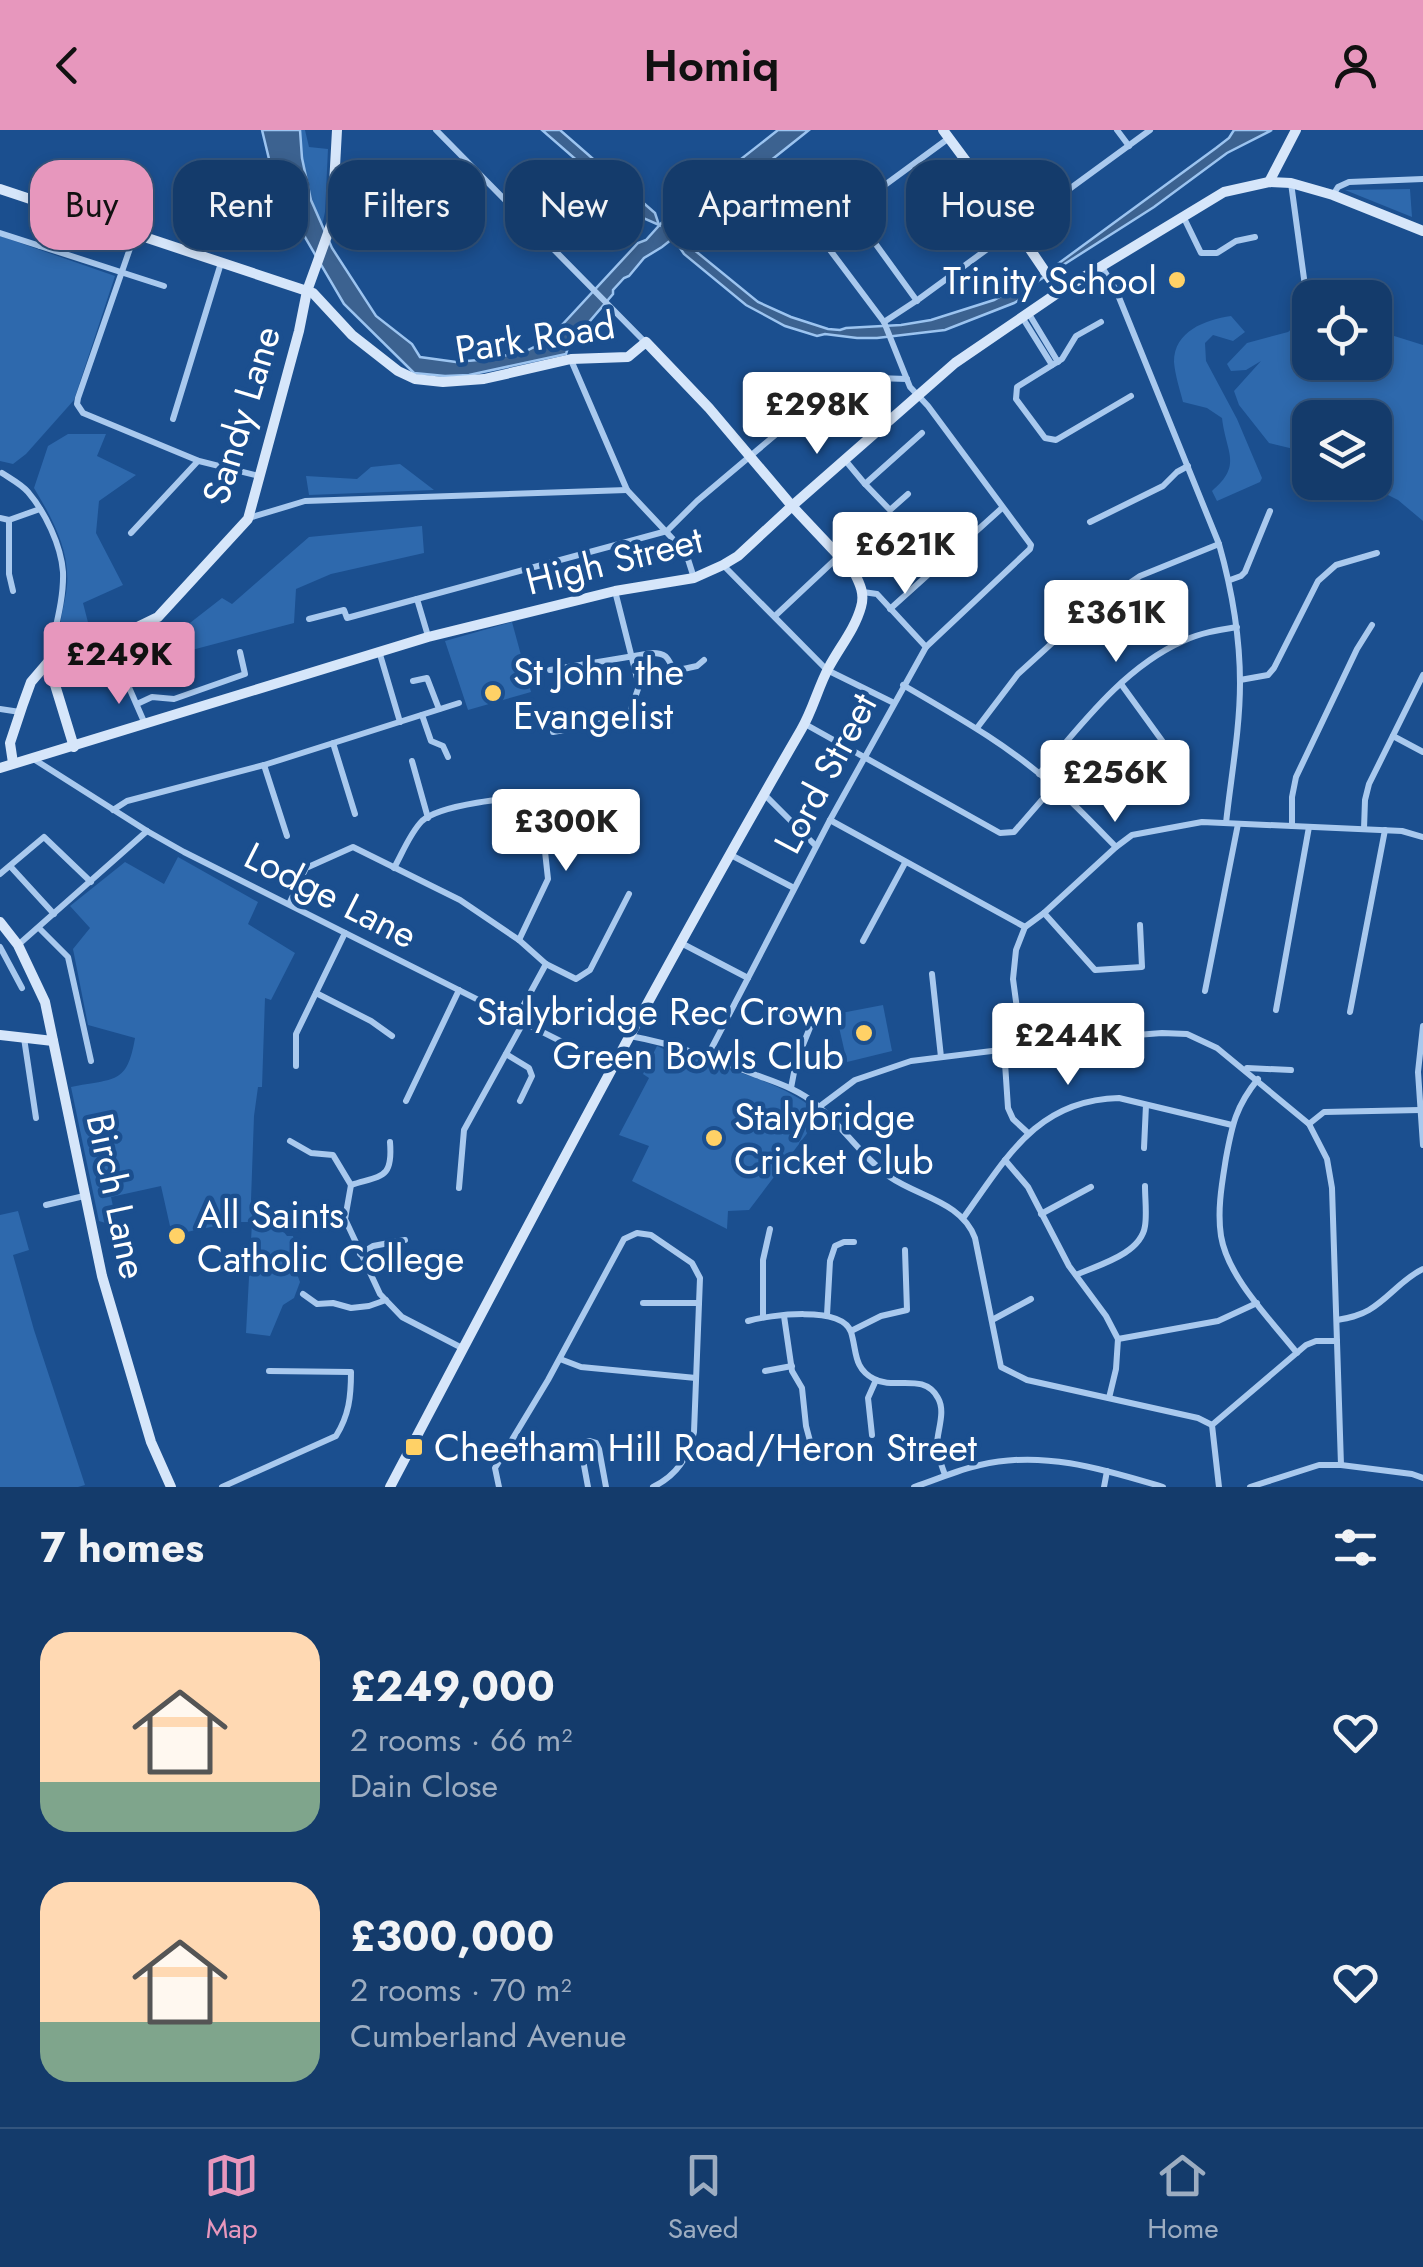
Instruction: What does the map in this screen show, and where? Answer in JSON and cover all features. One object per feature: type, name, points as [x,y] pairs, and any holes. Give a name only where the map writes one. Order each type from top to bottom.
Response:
[{"type":"main road","name":"Sandy Lane","points":[[12,763],[10,743],[31,682],[54,659],[158,617],[248,519],[307,291],[332,222],[337,130]]},
{"type":"main road","points":[[1296,130],[1269,182],[1291,183],[1333,195],[1423,232]]},
{"type":"main road","points":[[946,134],[965,160]]},
{"type":"main road","points":[[1284,157],[1291,183]]},
{"type":"main road","name":"High Street","points":[[0,768],[378,651],[615,591],[694,578],[723,565],[738,556],[955,363],[1059,292],[1224,192],[1269,182]]},
{"type":"main road","name":"Park Road","points":[[0,189],[30,199]]},
{"type":"main road","name":"Park Road","points":[[153,240],[307,291],[352,336],[415,379],[484,380],[571,359],[628,357],[646,342]]},
{"type":"main road","points":[[1031,250],[1059,292]]},
{"type":"main road","points":[[390,1487],[613,1067],[805,724],[827,670],[862,605],[863,592],[854,572],[646,342]]},
{"type":"main road","points":[[54,659],[52,674],[74,747]]},
{"type":"main road","points":[[31,682],[48,682],[56,689]]},
{"type":"main road","name":"Birch Lane","points":[[0,922],[18,946],[44,1002],[105,1286],[151,1442],[170,1487]]},
{"type":"main road","points":[[0,1035],[53,1040]]},
{"type":"street","points":[[436,130],[646,342]]},
{"type":"street","points":[[1117,130],[1129,146]]},
{"type":"street","points":[[1070,188],[1150,130]]},
{"type":"street","points":[[886,182],[946,134]]},
{"type":"street","points":[[1333,195],[1349,182],[1423,180]]},
{"type":"street","points":[[1291,183],[1306,280]]},
{"type":"street","points":[[1184,216],[1201,252],[1217,253],[1236,241],[1255,238]]},
{"type":"street","points":[[0,232],[30,242]]},
{"type":"street","points":[[53,250],[164,286]]},
{"type":"street","points":[[130,250],[78,398],[79,408],[82,413],[199,461],[259,476]]},
{"type":"street","points":[[830,250],[884,322],[917,395],[1002,508],[890,608]]},
{"type":"street","points":[[880,250],[917,301]]},
{"type":"street","points":[[884,322],[985,250]]},
{"type":"street","points":[[173,419],[221,264]]},
{"type":"street","points":[[1102,267],[1116,290],[1188,466],[1229,580],[1240,680],[1226,823]]},
{"type":"street","points":[[1025,315],[1055,364]]},
{"type":"street","points":[[1101,322],[1076,336],[1055,364],[1017,387],[1016,399],[1045,438],[1056,440],[1131,396]]},
{"type":"street","points":[[571,359],[627,490],[686,552],[694,578]]},
{"type":"street","points":[[310,619],[344,610],[347,618],[667,531],[844,377],[907,379]]},
{"type":"street","points":[[865,484],[922,433]]},
{"type":"street","points":[[844,460],[890,510],[908,494]]},
{"type":"street","points":[[130,533],[199,461]]},
{"type":"street","points":[[1090,522],[1163,486],[1188,466]]},
{"type":"street","points":[[2,473],[26,489],[55,539],[63,570],[54,659]]},
{"type":"street","points":[[248,519],[306,501],[627,490]]},
{"type":"street","name":"Lord Street","points":[[707,1057],[816,846],[926,646],[1030,549],[1031,545],[1002,508]]},
{"type":"street","points":[[13,591],[4,519],[40,509]]},
{"type":"street","points":[[1229,580],[1245,572],[1270,511]]},
{"type":"street","points":[[977,728],[1018,674],[1084,614],[1140,576],[1219,544]]},
{"type":"street","points":[[1240,680],[1268,675],[1274,668],[1318,581],[1336,565],[1376,553]]},
{"type":"street","points":[[775,616],[839,556]]},
{"type":"street","points":[[723,565],[827,670],[894,704]]},
{"type":"street","points":[[553,732],[630,715],[639,686],[615,591]]},
{"type":"street","points":[[863,592],[877,594],[926,646]]},
{"type":"street","points":[[417,599],[428,637]]},
{"type":"street","points":[[1292,826],[1296,777],[1372,625]]},
{"type":"street","points":[[1039,774],[1104,698],[1144,664],[1183,641],[1236,627]]},
{"type":"street","points":[[378,651],[400,722]]},
{"type":"street","points":[[137,704],[152,696],[174,699],[245,674],[240,652]]},
{"type":"street","points":[[550,670],[663,653],[674,671],[697,666],[704,660]]},
{"type":"street","points":[[1364,829],[1364,800],[1369,784],[1423,674]]},
{"type":"street","points":[[124,676],[145,724]]},
{"type":"street","points":[[413,682],[428,678],[438,710]]},
{"type":"street","points":[[1121,684],[1163,742]]},
{"type":"street","points":[[903,686],[977,728],[1039,774],[1116,847]]},
{"type":"street","points":[[114,810],[126,802],[264,765],[459,703]]},
{"type":"street","points":[[0,709],[20,712]]},
{"type":"street","points":[[422,715],[430,741],[442,746],[448,758]]},
{"type":"street","points":[[805,724],[1000,833],[1014,832],[1054,786]]},
{"type":"street","points":[[1393,736],[1423,752]]},
{"type":"street","points":[[333,743],[355,814]]},
{"type":"street","name":"Lodge Lane","points":[[31,758],[147,831],[613,1067]]},
{"type":"street","points":[[412,762],[428,818]]},
{"type":"street","points":[[264,765],[287,836]]},
{"type":"street","points":[[394,868],[422,821],[443,810],[574,792]]},
{"type":"street","points":[[764,794],[816,846]]},
{"type":"street","points":[[518,940],[548,878],[539,796]]},
{"type":"street","points":[[830,820],[1025,927]]},
{"type":"street","points":[[1022,1046],[1013,980],[1016,950],[1025,927],[1132,836],[1202,822],[1402,831],[1423,836]]},
{"type":"street","points":[[1205,991],[1238,824]]},
{"type":"street","points":[[1276,1010],[1309,827]]},
{"type":"street","points":[[1350,1012],[1385,830]]},
{"type":"street","points":[[18,946],[147,831]]},
{"type":"street","points":[[0,874],[44,836],[92,882]]},
{"type":"street","points":[[289,904],[306,868],[353,847],[460,900],[546,964],[576,979],[590,970],[629,894]]},
{"type":"street","points":[[729,854],[794,888]]},
{"type":"street","points":[[864,941],[905,863]]},
{"type":"street","points":[[10,866],[54,914]]},
{"type":"street","points":[[1044,914],[1094,970],[1142,967],[1140,925]]},
{"type":"street","points":[[39,928],[68,957],[90,1060]]},
{"type":"street","points":[[296,1066],[296,1034],[346,933]]},
{"type":"street","points":[[681,944],[748,978]]},
{"type":"street","points":[[0,946],[22,988]]},
{"type":"street","points":[[459,1188],[464,1130],[506,1054],[546,964]]},
{"type":"street","points":[[932,974],[942,1057]]},
{"type":"street","points":[[406,1101],[459,990]]},
{"type":"street","points":[[316,992],[392,1036]]},
{"type":"street","points":[[791,1015],[811,1025],[796,1062],[791,1088]]},
{"type":"street","points":[[1423,1026],[1418,1072],[1423,1141]]},
{"type":"street","points":[[819,1107],[855,1080],[911,1061],[1098,1038],[1178,1033],[1217,1048],[1309,1124],[1326,1159],[1332,1188],[1341,1464]]},
{"type":"street","points":[[630,1036],[682,1048],[791,1088],[819,1107],[880,1170],[964,1216],[976,1238],[1001,1367],[1027,1380],[1198,1418],[1212,1425]]},
{"type":"street","points":[[24,1038],[36,1118]]},
{"type":"street","points":[[1004,1048],[1008,1108],[1012,1119],[1028,1132]]},
{"type":"street","points":[[506,1054],[528,1068],[532,1076],[520,1101]]},
{"type":"street","points":[[1244,1068],[1291,1070]]},
{"type":"street","points":[[1258,1079],[1244,1096],[1232,1125],[1220,1193],[1221,1238],[1236,1276],[1297,1353]]},
{"type":"street","points":[[964,1216],[1028,1132],[1068,1107],[1119,1098],[1232,1125]]},
{"type":"street","points":[[1144,1148],[1146,1105]]},
{"type":"street","points":[[1309,1124],[1324,1112],[1420,1110]]},
{"type":"street","points":[[290,1141],[311,1153],[333,1155],[351,1185],[345,1219],[380,1294],[402,1316],[463,1349]]},
{"type":"street","points":[[351,1185],[384,1174],[392,1162],[390,1142]]},
{"type":"street","points":[[1006,1160],[1028,1187],[1076,1275],[1118,1339],[1116,1369],[1108,1398]]},
{"type":"street","points":[[1076,1275],[1129,1250],[1142,1238],[1146,1225],[1145,1186]]},
{"type":"street","points":[[1041,1214],[1091,1187]]},
{"type":"street","points":[[46,1205],[85,1196]]},
{"type":"street","points":[[290,1218],[294,1225],[345,1219]]},
{"type":"street","points":[[763,1317],[763,1260],[770,1230]]},
{"type":"street","points":[[499,1487],[495,1468],[624,1239],[636,1234],[651,1235],[692,1263],[700,1278],[694,1432],[690,1448],[675,1472],[653,1487]]},
{"type":"street","points":[[360,1254],[373,1246],[405,1240]]},
{"type":"street","points":[[827,1315],[834,1246],[854,1242]]},
{"type":"street","points":[[850,1331],[894,1311],[907,1314],[905,1250]]},
{"type":"street","points":[[1336,1320],[1370,1310],[1423,1268]]},
{"type":"street","points":[[303,1294],[316,1304],[334,1303],[351,1308],[386,1300]]},
{"type":"street","points":[[992,1320],[1032,1299]]},
{"type":"street","points":[[643,1303],[699,1303]]},
{"type":"street","points":[[1118,1339],[1218,1320],[1257,1303]]},
{"type":"street","points":[[748,1320],[827,1315],[840,1319],[850,1331],[856,1360],[871,1378],[884,1383],[917,1383],[930,1389],[940,1407],[937,1448],[945,1476]]},
{"type":"street","points":[[784,1316],[810,1441]]},
{"type":"street","points":[[1212,1425],[1312,1342],[1336,1341]]},
{"type":"street","points":[[559,1358],[581,1367],[696,1378]]},
{"type":"street","points":[[765,1372],[792,1366]]},
{"type":"street","points":[[222,1487],[336,1436],[346,1420],[351,1372],[270,1372]]},
{"type":"street","points":[[872,1435],[868,1398],[876,1380]]},
{"type":"street","points":[[1212,1425],[1219,1487]]},
{"type":"street","points":[[588,1487],[582,1449],[589,1441],[599,1449],[606,1487]]},
{"type":"street","points":[[914,1487],[982,1464],[1037,1460],[1070,1462],[1162,1487]]},
{"type":"street","points":[[1250,1487],[1319,1465],[1341,1464],[1423,1478]]},
{"type":"street","points":[[1104,1487],[1108,1471]]},
{"type":"street","points":[[244,1475],[249,1487]]},
{"type":"street","points":[[1281,1477],[1284,1487]]},
{"type":"shaded area","points":[[262,130],[300,130],[302,160],[269,160]]},
{"type":"shaded area","points":[[300,130],[305,130],[309,147],[328,149],[322,226],[308,183],[308,160],[303,160]]},
{"type":"shaded area","points":[[542,130],[560,130],[594,160],[576,160]]},
{"type":"shaded area","points":[[778,130],[809,130],[771,160],[740,160]]},
{"type":"shaded area","points":[[1234,130],[1272,130],[1227,153],[1154,207],[1038,281],[1026,296],[945,330],[877,338],[817,336],[785,326],[746,305],[681,250],[694,250],[758,302],[828,329],[931,320],[994,300],[1055,266],[1229,138]]},
{"type":"shaded area","points":[[308,186],[328,239],[328,250],[333,250],[376,316],[412,344],[420,357],[456,362],[526,351],[548,340],[632,250],[643,250],[643,241],[663,221],[663,246],[644,258],[613,290],[589,322],[571,338],[566,354],[469,375],[414,373],[344,304],[308,242]]},
{"type":"shaded area","points":[[1410,189],[1412,217],[1345,190]]},
{"type":"shaded area","points":[[643,203],[655,213],[659,225],[643,218]]},
{"type":"shaded area","points":[[0,236],[30,246],[30,250],[115,276],[74,400],[26,454],[13,464],[0,461]]},
{"type":"shaded area","points":[[1231,316],[1245,332],[1233,341],[1213,335],[1205,343],[1206,361],[1262,478],[1217,501],[1212,491],[1230,466],[1222,418],[1207,408],[1183,402],[1174,362],[1175,351],[1185,335],[1202,324]]},
{"type":"shaded area","points":[[1292,329],[1292,380],[1392,380],[1392,335],[1423,345],[1423,521],[1392,497],[1392,400],[1292,400],[1292,449],[1269,443],[1239,405],[1234,391],[1261,361],[1246,370],[1231,371],[1227,364],[1247,343]]},
{"type":"shaded area","points":[[68,434],[106,434],[97,456],[136,475],[99,501],[96,533],[123,585],[83,603],[91,634],[64,644],[60,635],[67,586],[66,560],[53,523],[34,488],[48,446]]},
{"type":"shaded area","points":[[400,464],[434,490],[309,495],[306,476],[357,479],[371,467]]},
{"type":"shaded area","points":[[422,526],[424,553],[331,574],[296,589],[294,623],[139,664],[108,647],[156,627],[165,635],[177,633],[222,598],[232,604],[309,537]]},
{"type":"shaded area","points":[[512,622],[531,692],[468,710],[445,641]]},
{"type":"shaded area","points":[[178,857],[258,902],[248,924],[295,953],[271,1000],[265,998],[262,1087],[258,1087],[254,1116],[252,1221],[293,1236],[300,1282],[294,1298],[283,1305],[270,1336],[246,1333],[252,1222],[172,1235],[161,1186],[111,1197],[118,1229],[99,1221],[71,1087],[108,1080],[123,1072],[135,1038],[88,1025],[73,949],[90,928],[70,906],[125,862],[164,884]]},
{"type":"shaded area","name":"Stalybridge Rec Crown Green Bowls Club","points":[[883,1005],[892,1051],[847,1062],[836,1014]]},
{"type":"shaded area","name":"Stalybridge Cricket Club","points":[[657,1046],[693,1062],[697,1058],[762,1081],[793,1095],[821,1115],[749,1210],[728,1211],[727,1229],[632,1181],[649,1146],[619,1135],[649,1078],[643,1074]]},
{"type":"shaded area","points":[[18,1211],[29,1250],[13,1255],[85,1485],[78,1487],[0,1487],[0,1215]]},
{"type":"place","name":"Trinity School","points":[[1177,280]]},
{"type":"place","name":"St John the Evangelist","points":[[493,693]]},
{"type":"place","name":"Stalybridge Rec Crown Green Bowls Club","points":[[864,1033]]},
{"type":"place","name":"Stalybridge Cricket Club","points":[[714,1138]]},
{"type":"place","name":"All Saints Catholic College","points":[[177,1236]]},
{"type":"place","name":"Cheetham Hill Road/Heron Street","points":[[414,1447]]}]
